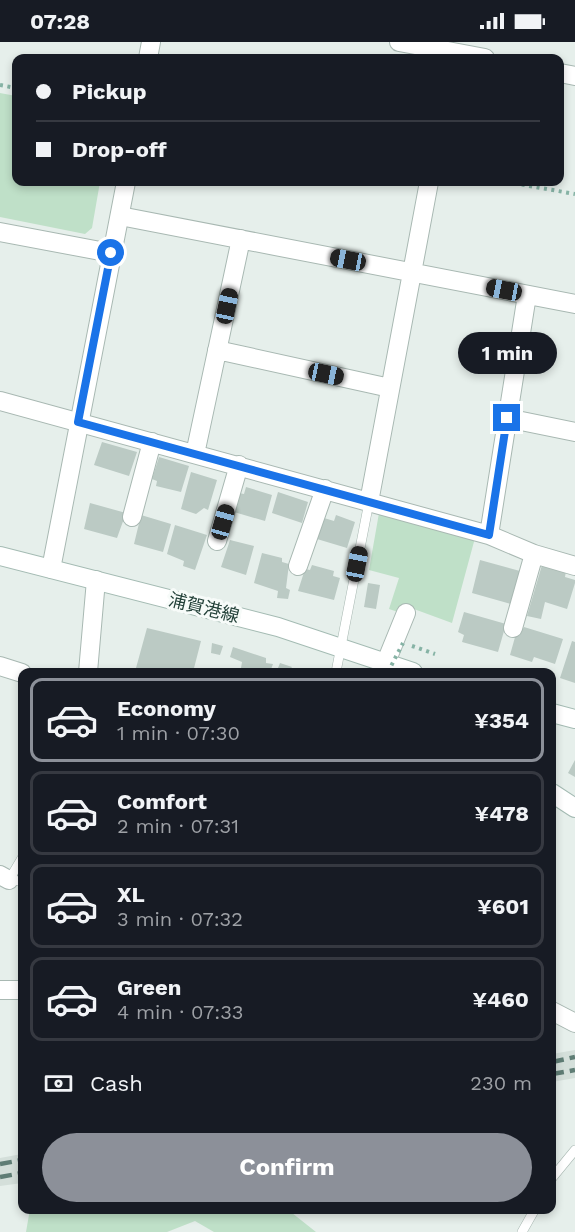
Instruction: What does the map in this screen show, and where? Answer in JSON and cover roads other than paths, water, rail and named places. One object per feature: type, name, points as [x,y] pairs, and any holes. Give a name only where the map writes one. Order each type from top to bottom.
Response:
[{"type":"street","points":[[399,42],[445,54]]},
{"type":"street","points":[[51,569],[125,186]]},
{"type":"street","points":[[369,502],[428,186]]},
{"type":"street","points":[[120,216],[575,304]]},
{"type":"street","points":[[0,232],[111,253]]},
{"type":"street","points":[[195,454],[241,239]]},
{"type":"street","points":[[489,535],[527,295]]},
{"type":"street","points":[[217,350],[390,388]]},
{"type":"street","points":[[0,401],[489,535],[534,554],[575,566]]},
{"type":"street","points":[[507,418],[575,432]]},
{"type":"street","points":[[132,516],[152,442]]},
{"type":"street","points":[[217,541],[239,465]]},
{"type":"street","points":[[298,566],[325,489]]},
{"type":"street","points":[[513,628],[534,554]]},
{"type":"street","name":"浦賀港線","points":[[0,556],[278,627],[342,647],[395,668]]},
{"type":"street","points":[[88,668],[96,580]]},
{"type":"street","points":[[398,668],[406,613]]},
{"type":"street","points":[[0,666],[18,672]]},
{"type":"street","points":[[556,714],[575,719]]},
{"type":"street","points":[[556,797],[575,808]]},
{"type":"street","points":[[0,990],[18,990]]},
{"type":"street","points":[[556,1013],[575,1023]]},
{"type":"lane","points":[[337,668],[369,502]]},
{"type":"lane","points":[[10,879],[18,865]]},
{"type":"lane","points":[[556,1173],[575,1150]]},
{"type":"lane","points":[[522,1232],[532,1214]]},
{"type":"railway","points":[[556,1061],[575,1057]]},
{"type":"railway","points":[[556,1073],[575,1070]]},
{"type":"railway","points":[[0,1164],[18,1161]]},
{"type":"railway","points":[[0,1177],[18,1174]]}]
